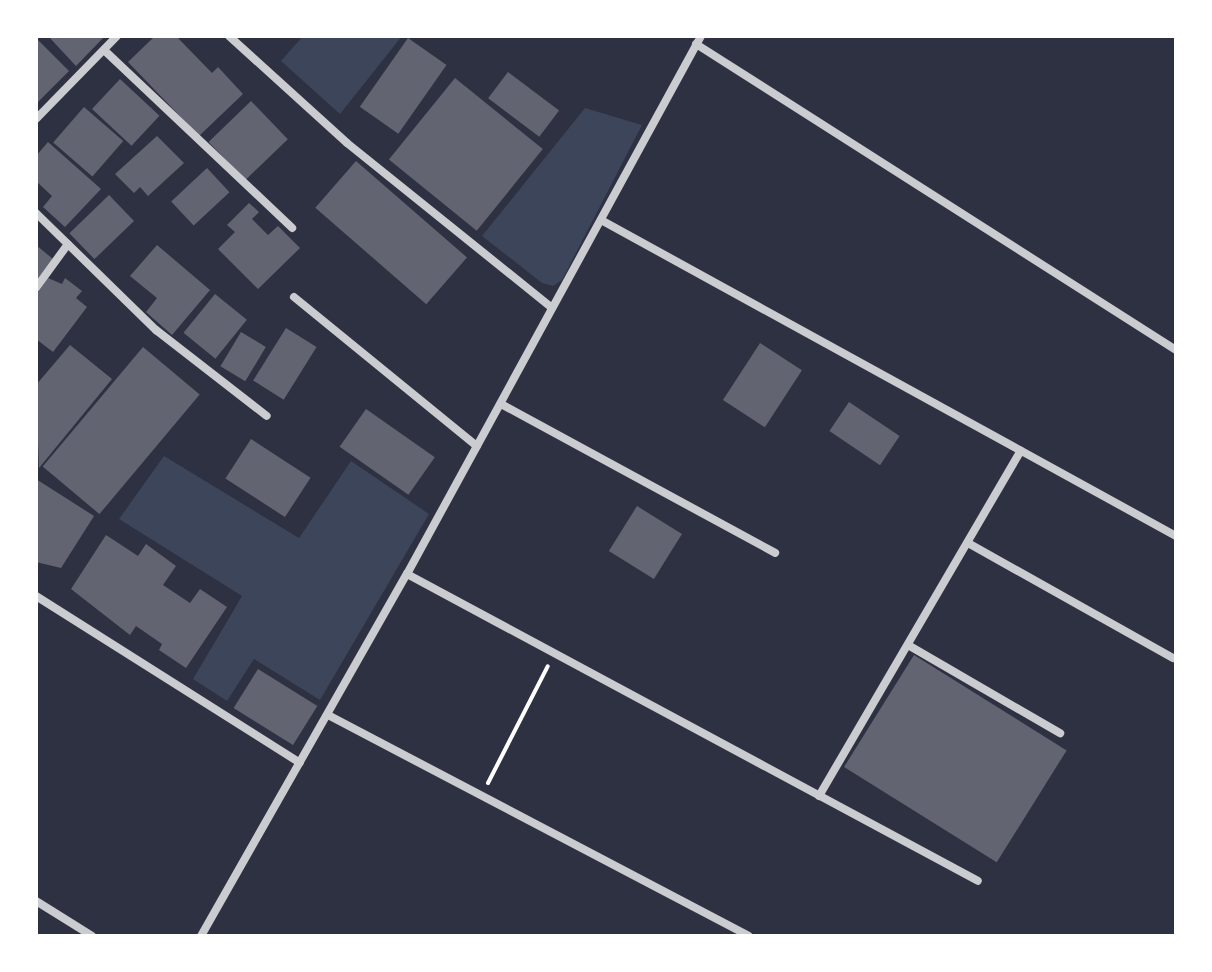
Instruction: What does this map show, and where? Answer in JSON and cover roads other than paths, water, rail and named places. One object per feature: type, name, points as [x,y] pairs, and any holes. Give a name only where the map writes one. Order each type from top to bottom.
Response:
[{"type":"street","points":[[36,119],[117,36]]},
{"type":"street","points":[[229,36],[359,153],[552,308]]},
{"type":"street","points":[[201,936],[407,574],[699,40],[1176,350]]},
{"type":"street","points":[[104,50],[292,228]]},
{"type":"street","points":[[36,213],[156,330],[267,416]]},
{"type":"street","points":[[601,220],[1176,536]]},
{"type":"street","points":[[36,288],[68,244]]},
{"type":"street","points":[[294,297],[477,446]]},
{"type":"street","points":[[501,404],[775,553]]},
{"type":"street","points":[[819,796],[1021,451]]},
{"type":"street","points":[[968,543],[1173,658]]},
{"type":"street","points":[[407,574],[978,881]]},
{"type":"street","points":[[36,596],[300,763]]},
{"type":"street","points":[[908,645],[1060,733]]},
{"type":"street","points":[[328,715],[749,936]]},
{"type":"street","points":[[36,901],[92,936]]}]
